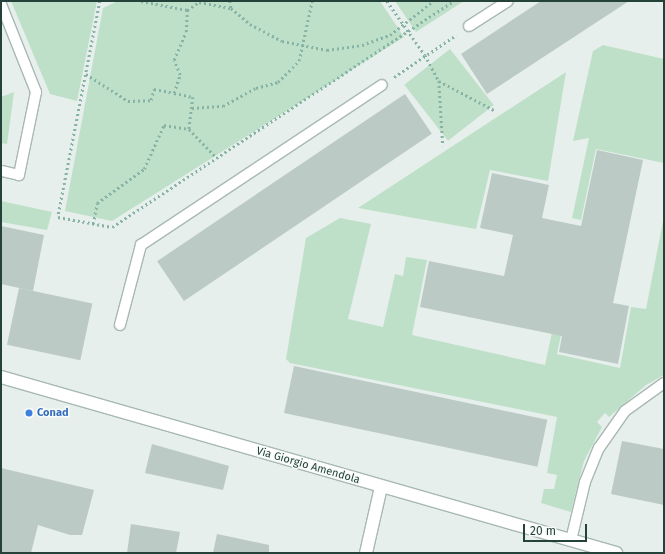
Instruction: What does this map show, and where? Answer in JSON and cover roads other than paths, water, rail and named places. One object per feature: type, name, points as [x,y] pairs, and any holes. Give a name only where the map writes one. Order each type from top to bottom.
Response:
[{"type":"street","name":"Via Giorgio Amendola","points":[[1,377],[381,488],[616,553]]},
{"type":"street","points":[[366,553],[381,488]]},
{"type":"lane","points":[[469,26],[508,1]]},
{"type":"lane","points":[[1,4],[36,92],[20,175],[1,171]]},
{"type":"lane","points":[[120,325],[141,245],[382,85]]},
{"type":"lane","points":[[571,540],[584,482],[599,448],[625,411],[664,383]]},
{"type":"place","name":"Conad","points":[[29,413]]}]
